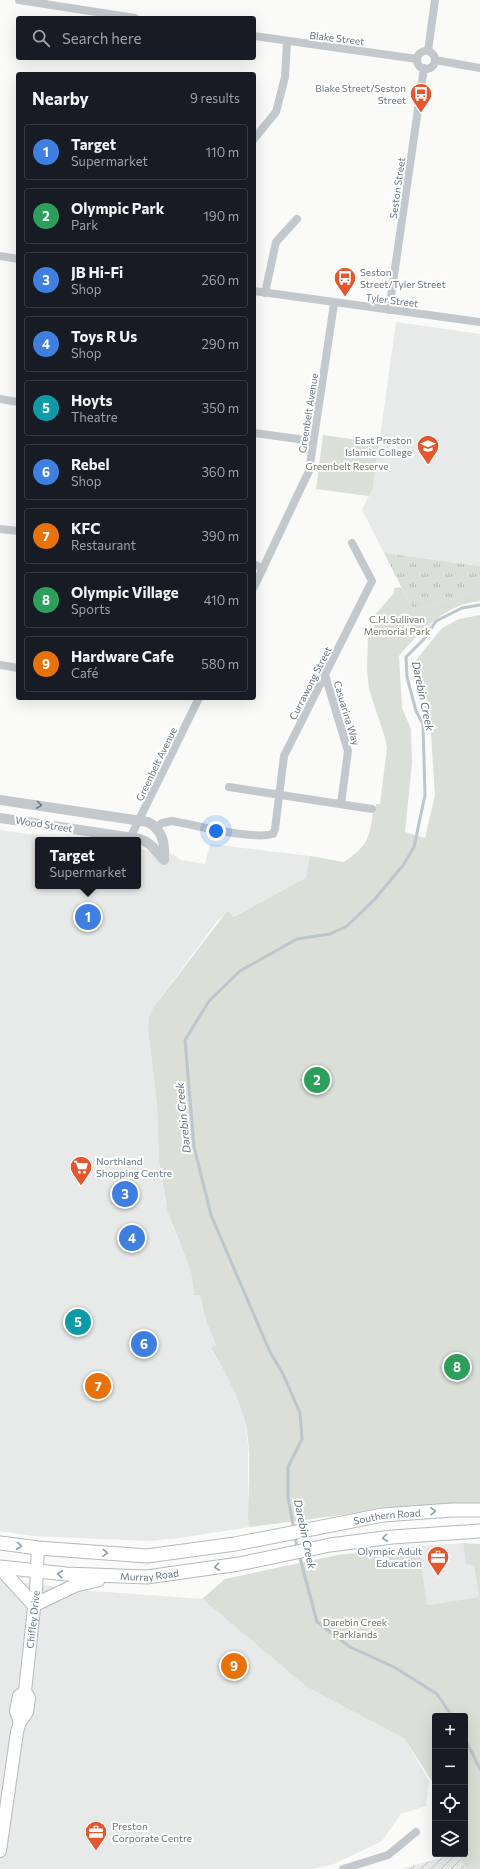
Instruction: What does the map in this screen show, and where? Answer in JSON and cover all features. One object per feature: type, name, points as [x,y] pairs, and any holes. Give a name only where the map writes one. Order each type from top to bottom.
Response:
[{"type":"main road","name":"Southern Road","points":[[294,1532],[383,1515],[452,1510],[480,1510]]},
{"type":"main road","name":"Southern Road","points":[[298,1552],[330,1545],[392,1537],[480,1531]]},
{"type":"main road","name":"Murray Road","points":[[0,1543],[38,1548],[147,1556],[235,1544],[294,1532]]},
{"type":"main road","points":[[235,1544],[239,1564]]},
{"type":"main road","name":"Chifley Drive","points":[[0,1851],[16,1738],[20,1722],[27,1712],[29,1698],[25,1691],[38,1548]]},
{"type":"main road","name":"Murray Road","points":[[0,1567],[66,1574],[147,1577],[239,1564],[298,1552]]},
{"type":"main road","points":[[0,1567],[34,1605],[76,1585],[115,1576]]},
{"type":"street","points":[[19,0],[122,16]]},
{"type":"street","points":[[428,51],[435,0]]},
{"type":"street","name":"Blake Street","points":[[256,36],[287,42],[417,58]]},
{"type":"street","points":[[256,137],[276,112],[285,77],[287,42]]},
{"type":"street","points":[[428,51],[434,55],[435,60],[430,68],[424,68],[420,66],[417,58],[420,53],[428,51]]},
{"type":"street","points":[[435,60],[480,68]]},
{"type":"street","name":"Seston Street","points":[[389,310],[424,68]]},
{"type":"street","points":[[265,293],[276,242],[297,219]]},
{"type":"street","points":[[0,256],[16,259]]},
{"type":"street","name":"Tyler Street","points":[[256,291],[334,304],[480,322]]},
{"type":"street","name":"Greenbelt Avenue","points":[[256,583],[309,471],[334,304]]},
{"type":"street","points":[[0,399],[16,402]]},
{"type":"street","points":[[256,433],[313,441]]},
{"type":"street","points":[[0,529],[16,532]]},
{"type":"street","name":"Currawong Street","points":[[156,827],[162,822],[172,821],[237,833],[266,836],[273,834],[275,829],[284,756],[372,581],[352,543]]},
{"type":"street","points":[[256,565],[263,569]]},
{"type":"street","points":[[0,666],[16,668]]},
{"type":"street","name":"Casuarina Way","points":[[325,675],[348,752],[341,804]]},
{"type":"street","name":"Greenbelt Avenue","points":[[135,837],[139,820],[197,700]]},
{"type":"street","points":[[229,787],[372,809]]},
{"type":"street","name":"Wood Street","points":[[0,800],[148,822],[156,827],[163,840],[164,860],[156,852],[153,845],[141,841]]},
{"type":"street","points":[[83,812],[82,821],[91,832]]},
{"type":"street","name":"Wood Street","points":[[0,818],[122,837]]},
{"type":"street","points":[[138,837],[156,827]]},
{"type":"street","points":[[343,1869],[388,1855],[416,1832]]},
{"type":"shaded area","name":"East Preston Islamic College","points":[[396,322],[480,334],[480,566],[384,553],[362,510],[373,488]]},
{"type":"shaded area","name":"Northland Shopping Centre","points":[[0,830],[50,837],[35,837],[35,889],[141,889],[141,849],[173,854],[181,860],[205,864],[210,844],[310,856],[307,878],[232,917],[229,911],[218,920],[153,1008],[149,1017],[148,1029],[157,1104],[159,1161],[165,1203],[191,1272],[194,1295],[200,1295],[206,1321],[216,1346],[211,1349],[231,1384],[243,1413],[248,1444],[248,1518],[250,1527],[180,1538],[149,1541],[33,1536],[0,1531]]},
{"type":"shaded area","points":[[463,1543],[466,1563],[474,1565],[479,1597],[427,1605],[419,1546]]},
{"type":"shaded area","points":[[0,1580],[94,1591],[202,1599],[307,1687],[405,1739],[429,1781],[426,1806],[401,1814],[382,1841],[334,1864],[312,1869],[0,1869]]},
{"type":"shaded area","points":[[444,1857],[460,1857],[466,1869],[401,1869]]},
{"type":"green space","name":"Greenbelt Reserve","points":[[323,435],[379,443],[373,488],[369,496],[316,489]]},
{"type":"green space","points":[[384,553],[480,566],[480,591],[413,610]]},
{"type":"green space","name":"C.H. Sullivan Memorial Park","points":[[401,587],[413,610],[480,591],[480,601],[456,607],[445,613],[425,628],[399,656],[402,708],[411,729],[412,763],[405,832],[425,838],[435,795],[430,719],[420,699],[416,660],[442,628],[459,619],[480,615],[480,1507],[373,1511],[250,1527],[248,1518],[249,1448],[246,1426],[232,1386],[211,1348],[216,1345],[206,1321],[200,1295],[194,1295],[191,1272],[167,1210],[159,1161],[157,1104],[148,1029],[149,1017],[153,1008],[225,914],[229,911],[233,917],[306,878],[310,856],[344,862],[358,851],[366,842],[373,813],[375,813],[376,804],[380,804],[387,748],[369,689],[367,669],[368,637],[374,630],[374,616],[394,593],[394,588]]},
{"type":"green space","name":"Darebin Creek Parklands","points":[[463,1543],[480,1544],[480,1869],[466,1869],[460,1857],[468,1857],[468,1713],[432,1713],[432,1781],[405,1739],[307,1687],[202,1599],[225,1579],[337,1555],[419,1546],[427,1605],[479,1597],[474,1565],[466,1564]]},
{"type":"waterway","name":"Darebin Creek","points":[[294,1529],[288,1498],[288,1467],[302,1439],[300,1413],[283,1374],[270,1352],[211,1215],[194,1147],[185,1040],[209,1001],[240,971],[297,939],[330,934],[347,926],[375,899],[404,864],[414,847],[425,795],[423,724],[416,711],[407,677],[406,657],[425,638],[436,621],[462,608],[480,605]]},
{"type":"waterway","name":"Darebin Creek","points":[[295,1535],[297,1549]]},
{"type":"waterway","name":"Darebin Creek","points":[[299,1554],[317,1622],[350,1647],[394,1667],[437,1694],[450,1713]]},
{"type":"waterway","name":"Darebin Creek","points":[[468,1745],[480,1769]]},
{"type":"place","name":"Blake Street/Seston Street","points":[[421,114]]},
{"type":"place","name":"Seston Street/Tyler Street","points":[[345,298]]},
{"type":"place","name":"East Preston Islamic College","points":[[428,466]]},
{"type":"place","name":"Target","points":[[88,917]]},
{"type":"place","name":"Olympic Park","points":[[317,1080]]},
{"type":"place","name":"Northland Shopping Centre","points":[[81,1186]]},
{"type":"place","name":"JB Hi-Fi","points":[[125,1194]]},
{"type":"place","name":"Toys R Us","points":[[132,1238]]},
{"type":"place","name":"Hoyts","points":[[78,1322]]},
{"type":"place","name":"Rebel","points":[[144,1344]]},
{"type":"place","name":"Olympic Village","points":[[457,1367]]},
{"type":"place","name":"KFC","points":[[98,1386]]},
{"type":"place","name":"Olympic Adult Education","points":[[438,1576]]},
{"type":"place","name":"Hardware Cafe","points":[[234,1666]]},
{"type":"place","name":"Preston Corporate Centre","points":[[96,1852]]}]
